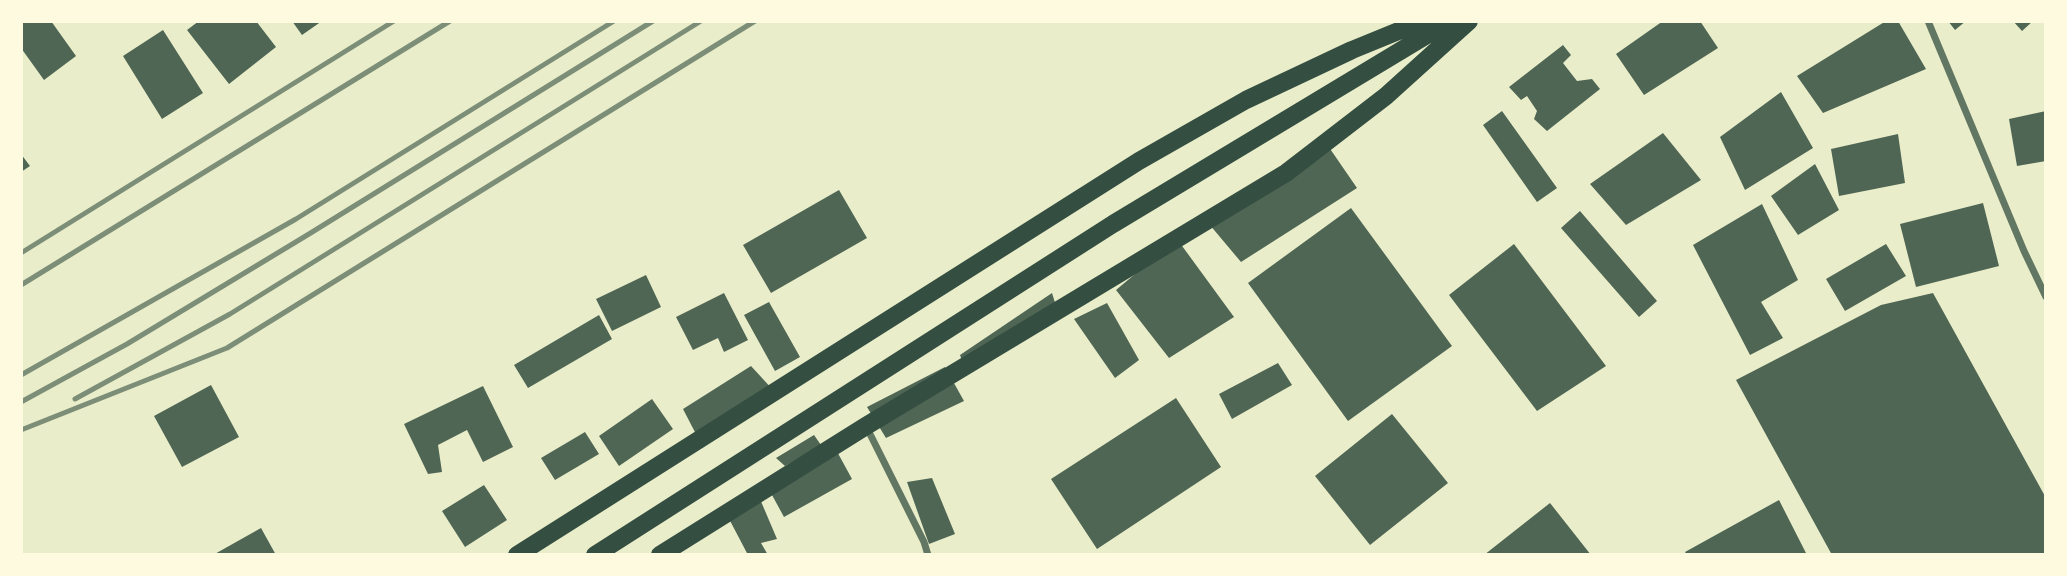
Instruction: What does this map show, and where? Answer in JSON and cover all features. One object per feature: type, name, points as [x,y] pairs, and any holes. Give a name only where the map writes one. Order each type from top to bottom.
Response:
[{"type":"main road","points":[[517,555],[1139,161],[1245,100],[1423,21]]},
{"type":"main road","points":[[595,555],[1113,224],[1450,21]]},
{"type":"main road","points":[[660,555],[866,426],[1286,173],[1386,96],[1469,21]]},
{"type":"street","points":[[1928,21],[2024,251],[2046,297]]},
{"type":"street","points":[[866,426],[928,555]]},
{"type":"building","points":[[21,21],[51,21],[76,56],[44,80],[21,48]]},
{"type":"building","points":[[199,21],[256,21],[276,47],[229,84],[187,30]]},
{"type":"building","points":[[292,21],[322,21],[302,35]]},
{"type":"building","points":[[1663,21],[1700,21],[1718,48],[1644,95],[1616,54]]},
{"type":"building","points":[[1886,21],[1898,21],[1926,69],[1823,113],[1797,76]]},
{"type":"building","points":[[1948,21],[1966,21],[1955,30]]},
{"type":"building","points":[[2013,21],[2033,21],[2022,31]]},
{"type":"building","points":[[163,30],[203,93],[162,119],[123,56]]},
{"type":"building","points":[[1563,45],[1571,55],[1563,63],[1577,81],[1592,79],[1600,89],[1547,131],[1534,119],[1537,111],[1527,96],[1521,100],[1509,87]]},
{"type":"building","points":[[1781,92],[1813,148],[1745,190],[1720,137]]},
{"type":"building","points":[[1502,111],[1557,188],[1537,202],[1483,125]]},
{"type":"building","points":[[2046,111],[2046,161],[2017,166],[2009,119]]},
{"type":"building","points":[[1663,133],[1701,180],[1626,225],[1590,184]]},
{"type":"building","points":[[1898,134],[1905,183],[1839,196],[1831,149]]},
{"type":"building","points":[[1324,140],[1357,188],[1241,262],[1204,218]]},
{"type":"building","points":[[21,154],[30,166],[21,172]]},
{"type":"building","points":[[1815,164],[1839,210],[1798,235],[1771,196]]},
{"type":"building","points":[[839,190],[867,238],[771,293],[743,245]]},
{"type":"building","points":[[1983,203],[1999,266],[1916,287],[1900,224]]},
{"type":"building","points":[[1762,204],[1798,280],[1761,302],[1783,338],[1750,355],[1693,245]]},
{"type":"building","points":[[1351,208],[1452,346],[1348,421],[1248,283]]},
{"type":"building","points":[[1580,211],[1657,301],[1639,317],[1561,228]]},
{"type":"building","points":[[1177,239],[1234,317],[1169,358],[1116,290]]},
{"type":"building","points":[[1514,244],[1606,366],[1537,411],[1449,295]]},
{"type":"building","points":[[1886,244],[1906,276],[1845,311],[1826,279]]},
{"type":"building","points":[[646,275],[661,307],[612,331],[596,299]]},
{"type":"building","points":[[724,293],[748,340],[724,352],[718,338],[693,350],[676,317]]},
{"type":"building","points":[[1052,293],[1057,309],[966,372],[960,355]]},
{"type":"building","points":[[1933,293],[2046,498],[2046,555],[1832,555],[1736,380],[1881,305]]},
{"type":"building","points":[[769,302],[800,357],[775,371],[744,315]]},
{"type":"building","points":[[1107,303],[1139,360],[1115,378],[1074,319]]},
{"type":"building","points":[[599,315],[612,339],[528,388],[514,365]]},
{"type":"building","points":[[1278,363],[1292,385],[1232,419],[1219,394]]},
{"type":"building","points":[[751,366],[774,391],[698,438],[683,409]]},
{"type":"building","points":[[945,367],[964,401],[886,438],[867,407]]},
{"type":"building","points":[[211,385],[239,437],[182,467],[154,416]]},
{"type":"building","points":[[483,386],[513,447],[483,462],[467,430],[438,445],[442,472],[428,474],[404,424]]},
{"type":"building","points":[[1176,398],[1221,467],[1097,549],[1051,479]]},
{"type":"building","points":[[652,399],[673,429],[619,466],[599,436]]},
{"type":"building","points":[[1392,414],[1448,483],[1370,545],[1315,476]]},
{"type":"building","points":[[585,432],[599,454],[555,480],[541,458]]},
{"type":"building","points":[[814,435],[821,445],[785,466],[776,458]]},
{"type":"building","points":[[834,446],[852,479],[784,517],[766,484]]},
{"type":"building","points":[[932,478],[955,534],[929,544],[907,482]]},
{"type":"building","points":[[484,485],[507,520],[465,547],[442,511]]},
{"type":"building","points":[[757,492],[777,539],[761,543],[768,555],[748,555],[727,515]]},
{"type":"building","points":[[1779,500],[1807,555],[1687,555],[1685,552]]},
{"type":"building","points":[[1550,503],[1591,555],[1484,555]]},
{"type":"building","points":[[261,528],[276,555],[213,555]]},
{"type":"railway","points":[[21,253],[394,21]]},
{"type":"railway","points":[[21,285],[450,21]]},
{"type":"railway","points":[[21,375],[296,219],[614,21]]},
{"type":"railway","points":[[21,402],[127,344],[653,21]]},
{"type":"railway","points":[[75,399],[230,314],[701,21]]},
{"type":"railway","points":[[21,430],[227,348],[755,21]]}]
